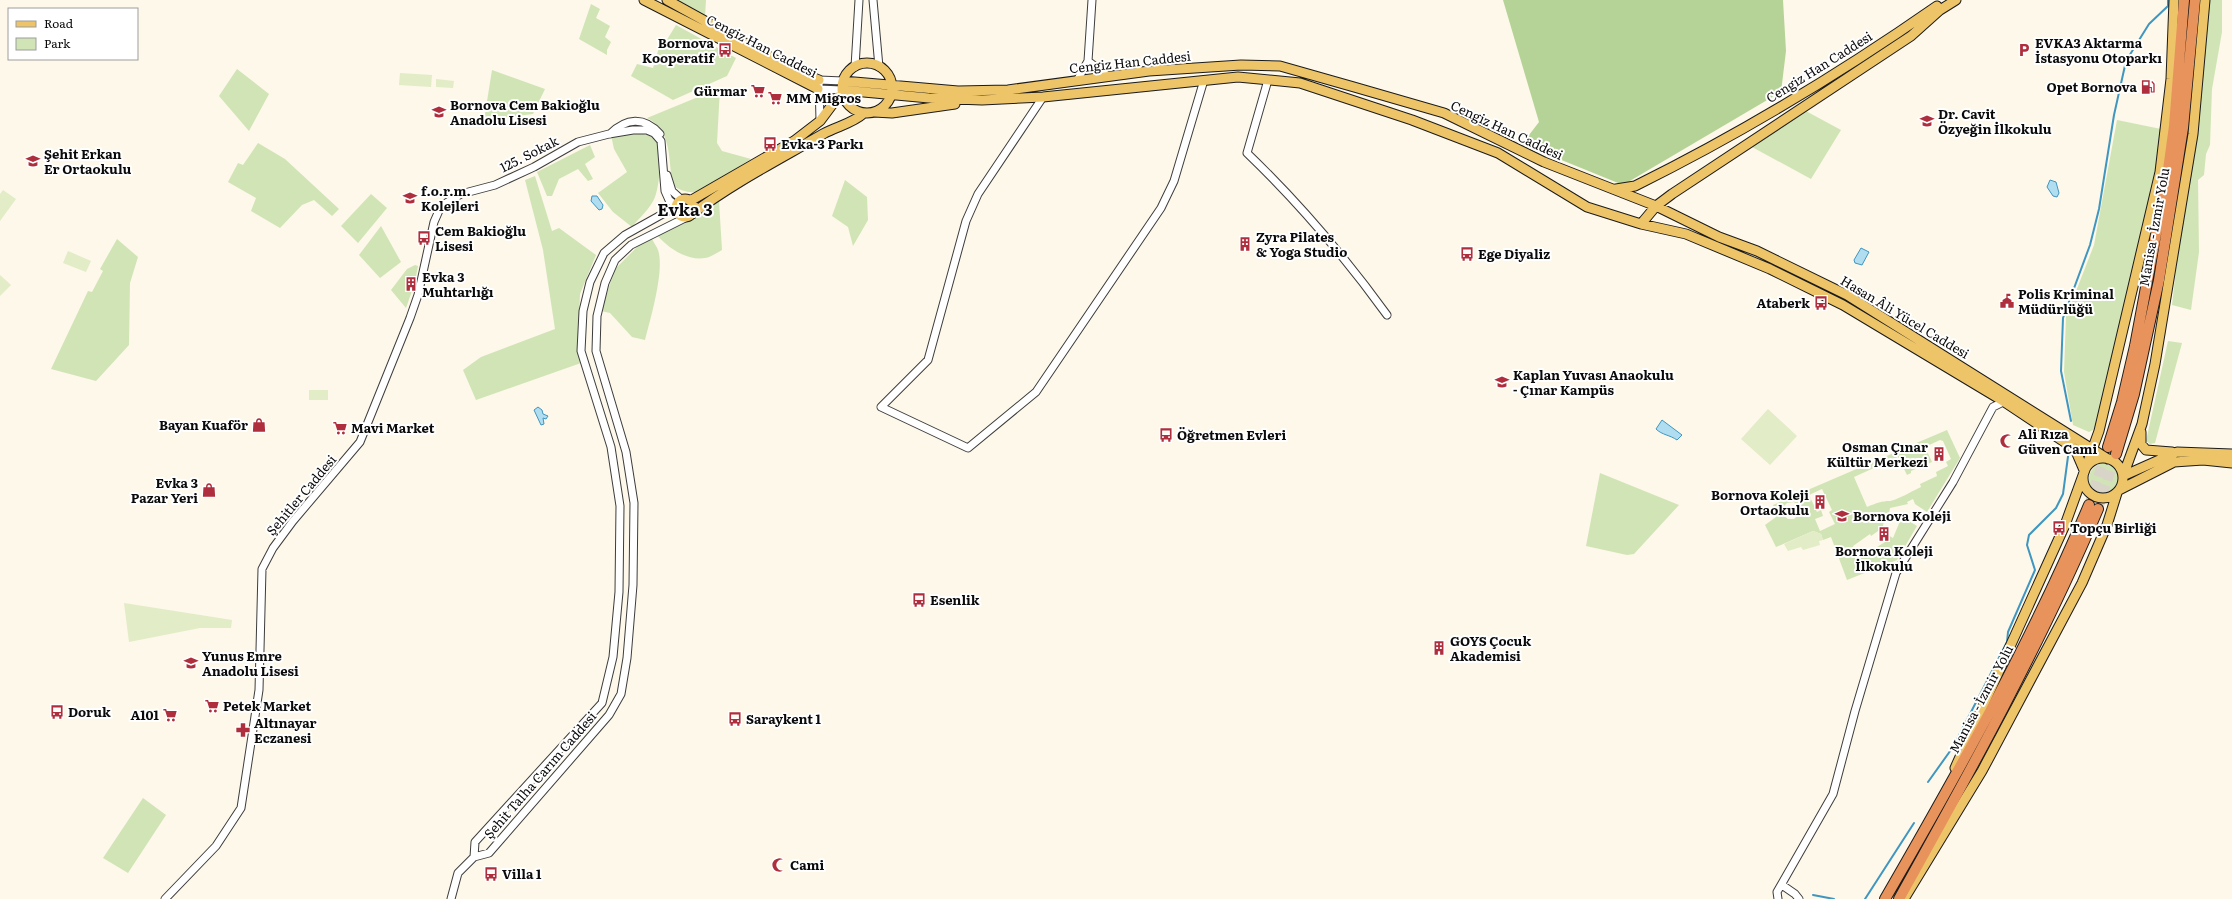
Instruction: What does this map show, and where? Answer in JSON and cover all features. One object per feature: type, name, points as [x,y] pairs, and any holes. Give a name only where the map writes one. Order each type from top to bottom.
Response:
[{"type":"highway","name":"Manisa - İzmir Yolu","points":[[2108,447],[2122,402],[2135,346],[2168,170],[2174,126],[2184,0]]},
{"type":"highway","name":"Manisa - İzmir Yolu","points":[[2112,456],[2134,394],[2159,280],[2183,128],[2195,0]]},
{"type":"highway","name":"Manisa - İzmir Yolu","points":[[1885,899],[1945,794],[2060,574],[2093,507],[2062,590],[1995,724],[1899,899]]},
{"type":"main road","name":"Cengiz Han Caddesi","points":[[644,0],[818,84]]},
{"type":"main road","name":"Cengiz Han Caddesi","points":[[667,0],[818,84]]},
{"type":"main road","points":[[1929,15],[1947,0]]},
{"type":"main road","points":[[1929,15],[1956,0]]},
{"type":"main road","points":[[1945,794],[1962,750],[2059,539],[2084,470],[2093,450],[2111,388],[2160,172],[2170,87],[2174,0]]},
{"type":"main road","points":[[1904,899],[1982,771],[2082,583],[2107,525],[2142,424],[2155,364],[2193,134],[2205,0]]},
{"type":"main road","name":"Cengiz Han Caddesi","points":[[843,89],[891,91],[1008,90],[1108,76],[1210,67],[1280,66],[1444,114],[1544,162],[1595,184],[1615,189],[1635,186],[1735,133],[1843,69],[1929,15]]},
{"type":"main road","name":"Cengiz Han Caddesi","points":[[891,91],[982,100],[1043,97],[1238,77],[1300,83],[1412,120],[1498,153],[1587,207],[1641,224],[1656,206],[1805,105],[1906,40],[1929,15]]},
{"type":"main road","points":[[690,215],[694,208],[683,202],[679,214],[690,215],[732,187],[826,132],[885,106],[891,91],[889,77],[879,67],[867,64],[855,67]]},
{"type":"main road","name":"Şehit Talha Carım Caddesi","points":[[683,202],[794,141],[820,121],[843,89],[848,73],[855,67]]},
{"type":"main road","points":[[843,89],[851,108],[869,113],[892,112],[982,100]]},
{"type":"main road","name":"Hasan Âli Yücel Caddesi","points":[[1615,189],[1656,206],[1720,237],[1757,251],[1847,295],[2013,398],[2093,450],[2112,456]]},
{"type":"main road","name":"Hasan Âli Yücel Caddesi","points":[[1641,224],[1686,234],[1770,269],[1843,305],[2003,401],[2075,449],[2084,470]]},
{"type":"main road","points":[[2142,424],[2141,444],[2146,450],[2232,454]]},
{"type":"main road","points":[[2123,476],[2177,452]]},
{"type":"main road","points":[[2123,476],[2119,466],[2112,456],[2094,460],[2084,470],[2083,483],[2090,494],[2102,498],[2118,492],[2174,462],[2202,460],[2232,463]]},
{"type":"street","points":[[855,67],[859,0]]},
{"type":"street","points":[[873,0],[879,67]]},
{"type":"street","points":[[1078,80],[1088,61],[1092,0]]},
{"type":"street","points":[[1088,61],[1108,76]]},
{"type":"street","points":[[1043,97],[989,177],[969,214],[928,360],[881,407],[968,448],[1036,392],[1161,208],[1174,181],[1204,80]]},
{"type":"street","points":[[1268,80],[1247,153],[1281,186],[1351,265],[1387,315]]},
{"type":"street","name":"Cengiz Han Caddesi","points":[[818,84],[843,89]]},
{"type":"street","points":[[818,84],[820,121]]},
{"type":"street","name":"125. Sokak","points":[[479,191],[534,167],[578,142],[609,134],[618,125],[633,120],[644,121],[661,134],[669,184],[677,197],[683,202]]},
{"type":"street","points":[[609,134],[647,130],[658,136],[661,141],[665,191],[669,200],[683,202]]},
{"type":"street","name":"Şehitler Caddesi","points":[[165,899],[216,846],[241,808],[258,690],[262,569],[272,548],[292,521],[360,442],[410,318],[418,294],[434,222],[441,206],[461,194],[479,191]]},
{"type":"street","name":"Şehit Talha Carım Caddesi","points":[[615,260],[600,301],[595,332],[596,351],[626,452],[634,503],[630,626],[621,694],[609,715],[489,853],[474,857],[475,842],[602,704],[613,657],[616,624],[619,588],[620,506],[611,447],[582,351],[582,318],[586,296],[596,266],[604,253],[625,235],[683,202]]},
{"type":"street","points":[[604,253],[615,260],[637,242],[690,215]]},
{"type":"street","points":[[1778,899],[1777,892],[1833,794],[1853,719],[1896,573],[1953,482],[1993,407],[2003,401],[2013,398]]},
{"type":"street","points":[[619,588],[632,589]]},
{"type":"street","points":[[616,624],[630,626]]},
{"type":"street","points":[[561,749],[572,758]]},
{"type":"street","points":[[451,899],[458,873],[474,857]]},
{"type":"street","points":[[1782,885],[1795,894],[1799,899]]},
{"type":"green space","points":[[675,0],[706,0],[705,17]]},
{"type":"green space","points":[[1503,0],[1783,0],[1786,51],[1781,92],[1623,185],[1522,144],[1539,122]]},
{"type":"green space","points":[[2206,0],[2222,0],[2222,32],[2212,89],[2210,145],[2206,154],[2204,175],[2198,180],[2199,252],[2191,310],[2172,305]]},
{"type":"green space","points":[[591,4],[600,9],[596,18],[610,26],[605,37],[611,42],[607,50],[607,55],[579,39]]},
{"type":"green space","points":[[676,25],[736,58],[727,76],[673,100],[631,76],[637,64],[653,68],[660,44],[665,43]]},
{"type":"green space","points":[[237,69],[269,94],[249,131],[219,96]]},
{"type":"green space","points":[[492,70],[545,89],[533,114],[484,120]]},
{"type":"green space","points":[[400,73],[432,75],[431,87],[399,85]]},
{"type":"green space","points":[[436,79],[454,81],[453,88],[436,87]]},
{"type":"green space","points":[[720,88],[717,143],[722,151],[751,159],[700,191],[683,191],[673,186],[668,148],[665,138],[655,123],[647,118]]},
{"type":"green space","points":[[1804,110],[1841,130],[1811,179],[1752,147]]},
{"type":"green space","points":[[2117,120],[2161,129],[2157,169],[2095,429],[2089,432],[2073,425],[2064,372],[2066,317],[2094,245]]},
{"type":"green space","points":[[627,132],[646,134],[653,137],[656,140],[660,150],[659,176],[655,197],[648,209],[632,227],[613,212],[598,193],[627,172],[614,149],[611,135]]},
{"type":"green space","points":[[258,143],[285,159],[339,209],[332,216],[314,200],[302,205],[280,228],[251,211],[256,198],[228,182],[238,163],[243,165]]},
{"type":"green space","points":[[590,145],[595,157],[585,164],[593,179],[588,181],[578,169],[559,179],[552,196],[547,196],[537,172]]},
{"type":"green space","points":[[535,176],[552,231],[559,228],[596,255],[580,294],[579,317],[581,363],[476,400],[463,370],[481,357],[555,329],[543,250],[525,180]]},
{"type":"green space","points":[[845,180],[867,197],[868,220],[853,246],[848,227],[832,216]]},
{"type":"green space","points":[[3,190],[16,199],[0,221],[0,194]]},
{"type":"green space","points":[[371,194],[387,208],[358,243],[341,226]]},
{"type":"green space","points":[[719,201],[722,250],[716,254],[705,258],[691,258],[672,249],[657,235],[691,220]]},
{"type":"green space","points":[[381,226],[401,262],[380,278],[359,255]]},
{"type":"green space","points":[[117,239],[138,257],[130,283],[129,345],[96,381],[51,369],[88,291],[92,292],[103,271],[100,269]]},
{"type":"green space","points":[[652,239],[658,250],[660,270],[656,295],[645,340],[632,337],[610,313],[601,311],[615,269],[639,245]]},
{"type":"green space","points":[[68,251],[91,261],[86,272],[63,263]]},
{"type":"green space","points":[[415,265],[418,266],[415,282],[406,308],[391,290],[407,269]]},
{"type":"green space","points":[[0,275],[11,285],[0,296]]},
{"type":"green space","points":[[2168,341],[2182,343],[2155,443],[2150,444],[2146,441]]},
{"type":"green space","points":[[309,390],[328,390],[328,400],[309,400]]},
{"type":"green space","points":[[1768,409],[1797,436],[1770,465],[1741,439]]},
{"type":"green space","points":[[1947,430],[1960,458],[1927,512],[1915,504],[1913,499],[1907,502],[1908,504],[1890,508],[1889,513],[1885,515],[1882,531],[1878,531],[1871,536],[1870,534],[1853,546],[1857,556],[1861,554],[1863,556],[1885,542],[1884,539],[1888,535],[1893,538],[1900,521],[1895,515],[1896,513],[1917,526],[1897,560],[1847,580],[1831,537],[1823,540],[1821,534],[1813,531],[1776,547],[1765,525],[1776,517],[1773,505],[1903,449],[1905,453],[1909,451],[1907,447]],"holes":[[[1940,440],[1943,441],[1951,459],[1946,462],[1948,466],[1936,472],[1937,476],[1920,484],[1921,487],[1892,501],[1879,502],[1867,507],[1854,477],[1898,457],[1907,475],[1911,473],[1911,471],[1932,462],[1925,447]],[[1822,489],[1832,510],[1829,512],[1835,524],[1820,531],[1815,519],[1823,516],[1821,510],[1817,512],[1809,495]],[[1794,502],[1799,507],[1799,514],[1794,519],[1788,519],[1782,514],[1782,508],[1787,503]]]},
{"type":"green space","points":[[2102,463],[2108,463],[2118,470],[2121,479],[2120,485],[2114,492],[2108,495],[2102,495],[2092,488],[2089,482],[2089,476],[2096,466]]},
{"type":"green space","points":[[1600,473],[1679,505],[1634,554],[1627,555],[1586,546]]},
{"type":"green space","points":[[1813,531],[1821,534],[1823,540],[1819,541],[1820,545],[1803,550],[1801,547],[1788,551],[1784,544]]},
{"type":"green space","points":[[124,603],[232,620],[231,628],[200,628],[129,642]]},
{"type":"green space","points":[[143,798],[166,815],[128,873],[103,858]]},
{"type":"water","points":[[2050,180],[2056,182],[2059,193],[2057,197],[2053,196],[2047,187]]},
{"type":"water","points":[[592,196],[597,196],[603,205],[602,209],[599,210],[591,201]]},
{"type":"water","points":[[1861,248],[1869,252],[1862,265],[1855,263],[1854,260]]},
{"type":"water","points":[[538,407],[542,410],[543,414],[548,416],[546,419],[543,418],[544,424],[541,425],[534,410]]},
{"type":"water","points":[[1662,420],[1682,435],[1677,440],[1661,433],[1656,429]]},
{"type":"waterway","points":[[2071,421],[2061,371],[2063,318],[2090,245],[2099,209],[2114,115],[2126,61],[2149,24],[2168,6],[2168,0]]},
{"type":"waterway","points":[[1928,782],[1953,747],[2007,642],[2008,632],[2035,570],[2027,545],[2029,535],[2056,508],[2063,494],[2069,449]]},
{"type":"waterway","points":[[1865,899],[1914,823]]},
{"type":"waterway","points":[[1813,895],[1834,899]]},
{"type":"tunnel","points":[[2089,505],[2107,449]]},
{"type":"tunnel","points":[[2098,509],[2116,454]]},
{"type":"place","name":"Bornova Kooperatif","points":[[725,50]]},
{"type":"place","name":"EVKA3 Aktarma İstasyonu Otoparkı","points":[[2024,50]]},
{"type":"place","name":"Opet Bornova","points":[[2148,87]]},
{"type":"place","name":"Gürmar","points":[[758,91]]},
{"type":"place","name":"MM Migros","points":[[775,98]]},
{"type":"place","name":"Bornova Cem Bakioğlu Anadolu Lisesi","points":[[439,112]]},
{"type":"place","name":"Dr. Cavit Özyeğin İlkokulu","points":[[1927,121]]},
{"type":"place","name":"Evka-3 Parkı","points":[[770,144]]},
{"type":"place","name":"Şehit Erkan Er Ortaokulu","points":[[33,161]]},
{"type":"place","name":"f.o.r.m. Kolejleri","points":[[410,198]]},
{"type":"place","name":"Cem Bakioğlu Lisesi","points":[[424,238]]},
{"type":"place","name":"Zyra Pilates & Yoga Studio","points":[[1245,244]]},
{"type":"place","name":"Ege Diyaliz","points":[[1467,254]]},
{"type":"place","name":"Evka 3 Muhtarlığı","points":[[411,284]]},
{"type":"place","name":"Polis Kriminal Müdürlüğü","points":[[2007,301]]},
{"type":"place","name":"Ataberk","points":[[1821,303]]},
{"type":"place","name":"Kaplan Yuvası Anaokulu - Çınar Kampüs","points":[[1502,382]]},
{"type":"place","name":"Bayan Kuaför","points":[[259,425]]},
{"type":"place","name":"Mavi Market","points":[[340,428]]},
{"type":"place","name":"Öğretmen Evleri","points":[[1166,435]]},
{"type":"place","name":"Ali Rıza Güven Cami","points":[[2007,441]]},
{"type":"place","name":"Osman Çınar Kültür Merkezi","points":[[1939,454]]},
{"type":"place","name":"Evka 3 Pazar Yeri","points":[[209,490]]},
{"type":"place","name":"Bornova Koleji Ortaokulu","points":[[1820,502]]},
{"type":"place","name":"Bornova Koleji","points":[[1842,516]]},
{"type":"place","name":"Topçu Birliği","points":[[2059,528]]},
{"type":"place","name":"Bornova Koleji İlkokulu","points":[[1884,534]]},
{"type":"place","name":"Esenlik","points":[[919,600]]},
{"type":"place","name":"GOYS Çocuk Akademisi","points":[[1439,648]]},
{"type":"place","name":"Yunus Emre Anadolu Lisesi","points":[[191,663]]},
{"type":"place","name":"Petek Market","points":[[212,706]]},
{"type":"place","name":"Doruk","points":[[57,712]]},
{"type":"place","name":"A101","points":[[170,715]]},
{"type":"place","name":"Saraykent 1","points":[[735,719]]},
{"type":"place","name":"Altınayar Eczanesi","points":[[243,730]]},
{"type":"place","name":"Cami","points":[[779,865]]},
{"type":"place","name":"Villa 1","points":[[491,874]]},
{"type":"district","name":"Evka 3","points":[[685,210]]}]
